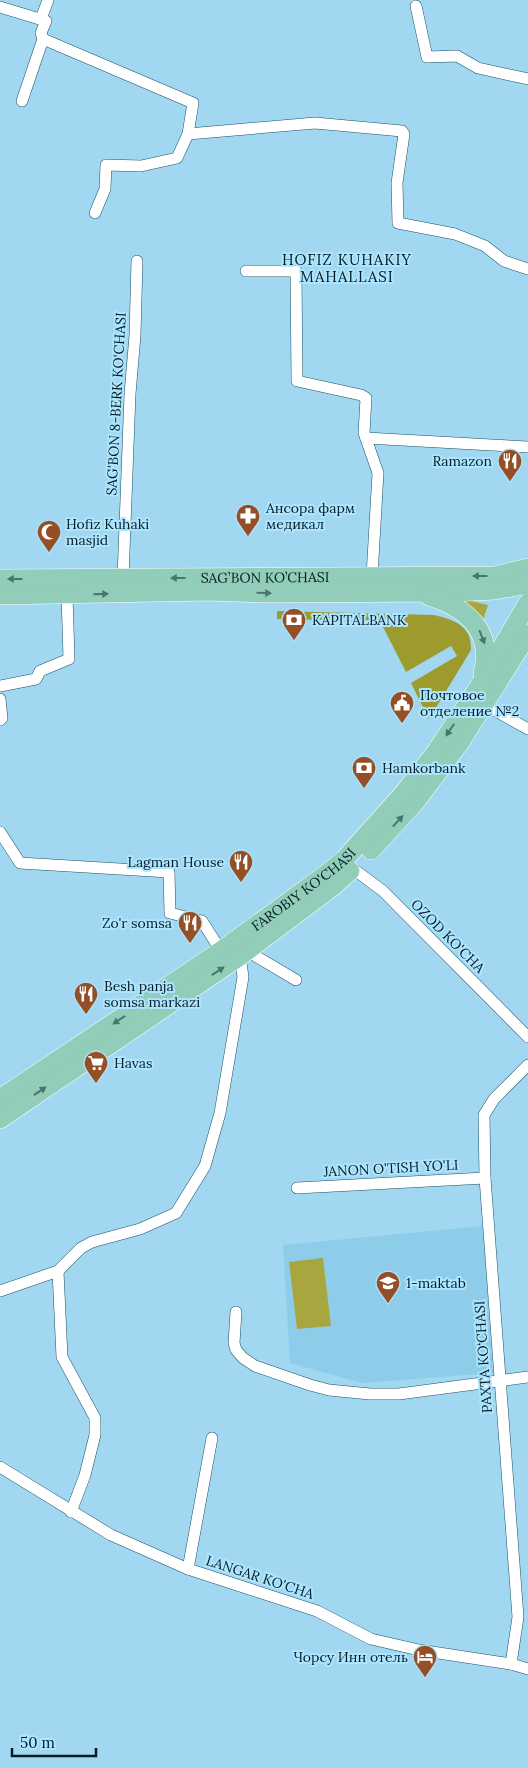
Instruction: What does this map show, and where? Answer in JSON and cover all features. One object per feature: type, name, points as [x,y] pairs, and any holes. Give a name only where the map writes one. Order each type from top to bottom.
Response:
[{"type":"main road","name":"SAG’BON KO’CHASI","points":[[0,579],[495,576],[528,568]]},
{"type":"main road","name":"SAG’BON KO’CHASI","points":[[0,595],[209,591],[265,593],[416,592],[494,590],[528,584]]},
{"type":"main road","points":[[416,592],[457,608],[473,621],[479,630],[485,643],[486,656],[481,697]]},
{"type":"main road","name":"FAROBIY KO'CHASI","points":[[481,697],[528,603]]},
{"type":"main road","name":"FAROBIY KO'CHASI","points":[[0,1119],[235,950],[324,876],[348,865],[481,697],[528,634]]},
{"type":"main road","name":"FAROBIY KO'CHASI","points":[[0,1099],[235,950]]},
{"type":"street","points":[[41,19],[48,0]]},
{"type":"street","points":[[416,6],[427,57],[457,56],[478,68],[528,79]]},
{"type":"street","points":[[0,7],[46,21],[41,33],[43,39],[22,101]]},
{"type":"street","points":[[43,39],[193,103],[188,134],[177,158],[141,166],[106,165],[105,189],[95,213]]},
{"type":"street","points":[[188,134],[315,123],[402,131],[404,134],[397,183],[398,223],[455,234],[485,246],[504,261],[528,269]]},
{"type":"street","name":"SAG'BON 8-BERK KO'CHASI","points":[[123,578],[137,261]]},
{"type":"street","points":[[246,271],[296,271],[297,381],[365,396],[366,398],[364,426],[366,438],[378,473],[372,576]]},
{"type":"street","points":[[366,438],[528,447]]},
{"type":"street","points":[[0,686],[36,679],[40,670],[70,659],[67,595]]},
{"type":"street","points":[[481,697],[501,714],[528,729]]},
{"type":"street","points":[[0,699],[2,718],[0,720]]},
{"type":"street","points":[[0,832],[20,863],[168,872],[170,913],[202,921],[235,950],[296,980]]},
{"type":"street","name":"OZOD KO'CHA","points":[[348,865],[383,891],[528,1037]]},
{"type":"street","points":[[0,1291],[58,1271],[81,1248],[92,1242],[140,1229],[176,1213],[205,1166],[220,1113],[243,977],[235,950]]},
{"type":"street","name":"PAXTA KO‘CHASI","points":[[511,1664],[518,1617],[486,1178],[484,1116],[494,1099],[528,1065]]},
{"type":"street","name":"JANON O'TISH YO'LI","points":[[297,1188],[486,1178]]},
{"type":"street","points":[[58,1271],[62,1357],[95,1418],[95,1435],[85,1475],[71,1512]]},
{"type":"street","points":[[236,1312],[234,1343],[236,1350],[243,1358],[255,1366],[329,1390],[370,1394],[399,1394],[528,1377]]},
{"type":"street","points":[[188,1569],[212,1438]]},
{"type":"street","name":"LANGAR KO'CHA","points":[[0,1467],[111,1535],[188,1569],[317,1611],[371,1639],[419,1650],[511,1664],[528,1669]]},
{"type":"shaded area","points":[[453,600],[471,601],[488,605],[482,623]]},
{"type":"shaded area","points":[[277,611],[434,615],[461,625],[469,635],[471,650],[429,719],[411,683],[457,656],[451,646],[406,672],[380,621],[277,619]]},
{"type":"shaded area","name":"1-maktab","points":[[483,1226],[493,1373],[362,1383],[290,1363],[283,1245]]},
{"type":"shaded area","points":[[323,1258],[331,1326],[297,1329],[289,1262]]},
{"type":"place","name":"Ramazon","points":[[510,482]]},
{"type":"place","name":"Ансора фарм медикал","points":[[248,537]]},
{"type":"place","name":"Hofiz Kuhaki masjid","points":[[49,553]]},
{"type":"place","name":"KAPITALBANK","points":[[294,641]]},
{"type":"place","name":"Почтовое отделение №2","points":[[402,724]]},
{"type":"place","name":"Hamkorbank","points":[[364,789]]},
{"type":"place","name":"Lagman House","points":[[241,883]]},
{"type":"place","name":"Zo'r somsa","points":[[190,944]]},
{"type":"place","name":"Besh panja somsa markazi","points":[[86,1015]]},
{"type":"place","name":"Havas","points":[[96,1084]]},
{"type":"place","name":"1-maktab","points":[[388,1304]]},
{"type":"place","name":"Чорсу Инн отель","points":[[425,1678]]},
{"type":"district","name":"HOFIZ KUHAKIY MAHALLASI","points":[[347,268]]}]
